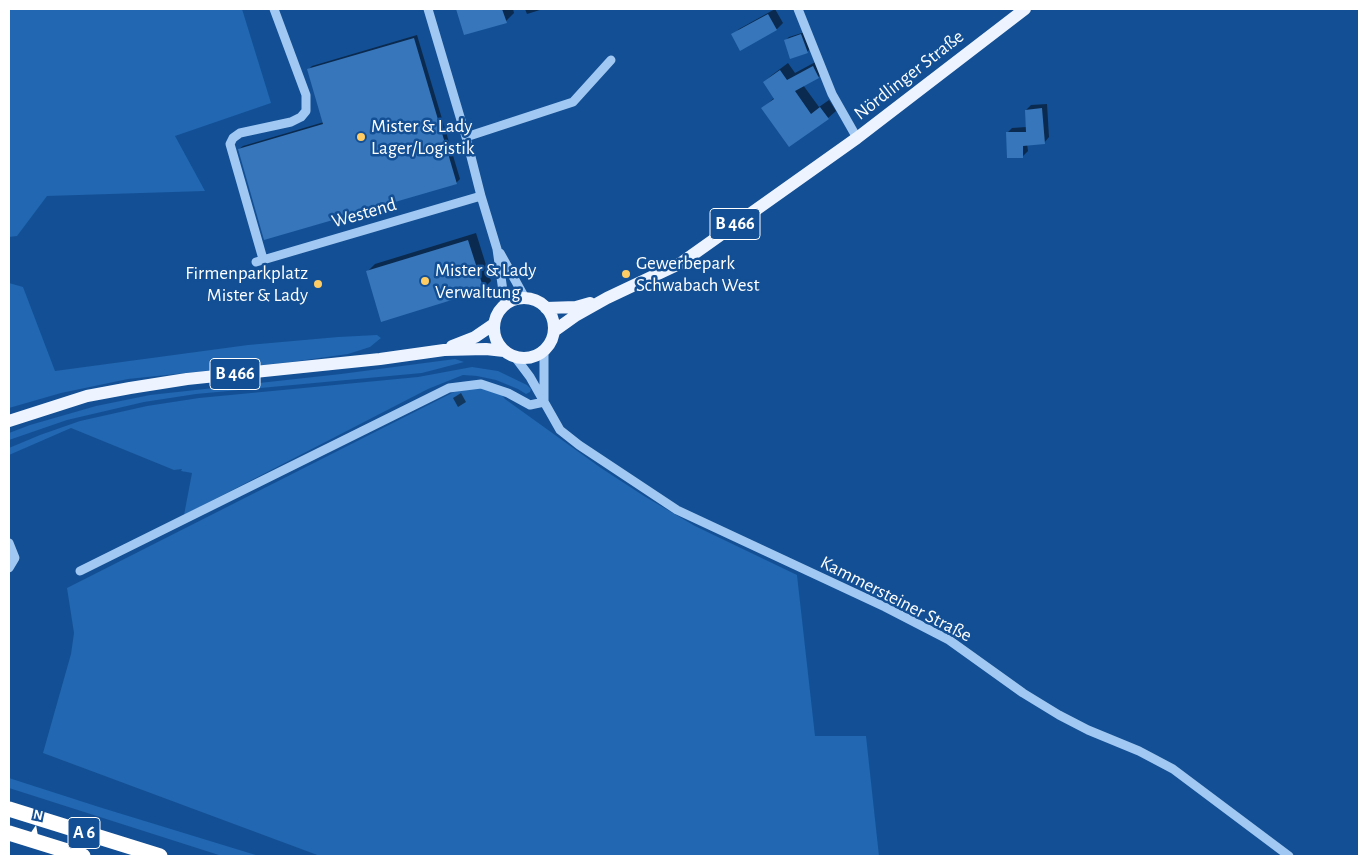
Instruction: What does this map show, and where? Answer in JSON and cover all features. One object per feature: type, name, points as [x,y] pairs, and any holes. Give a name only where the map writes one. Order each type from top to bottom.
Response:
[{"type":"highway","name":"A 6","points":[[9,809],[160,856]]},
{"type":"highway","name":"A 6","points":[[9,833],[83,856]]},
{"type":"highway","points":[[9,839],[34,840]]},
{"type":"main road","name":"Nördlinger Straße","points":[[857,138],[1024,9]]},
{"type":"main road","name":"B 466","points":[[554,331],[606,298],[681,262],[857,138]]},
{"type":"main road","points":[[525,298],[533,300],[546,308],[553,323],[554,331],[549,344],[544,350],[530,357],[509,354],[498,343],[494,334],[494,324],[500,310],[511,301],[525,298]]},
{"type":"main road","name":"B 466","points":[[546,308],[576,307],[606,298]]},
{"type":"main road","name":"B 466","points":[[444,350],[475,337],[494,324]]},
{"type":"main road","name":"B 466","points":[[9,421],[87,396],[187,379],[380,359],[444,350],[486,349],[509,354]]},
{"type":"street","name":"Westend","points":[[274,9],[306,95],[306,111],[301,117],[291,122],[240,133],[233,138],[230,144],[259,260],[481,196]]},
{"type":"street","points":[[428,9],[497,249],[505,305]]},
{"type":"street","name":"Nördlinger Straße","points":[[798,9],[832,94],[857,138]]},
{"type":"street","points":[[466,136],[573,102],[611,60]]},
{"type":"street","points":[[497,249],[525,298]]},
{"type":"street","name":"Kammersteiner Straße","points":[[544,350],[544,402]]},
{"type":"street","name":"Kammersteiner Straße","points":[[509,354],[530,377],[560,430],[579,445],[677,510],[885,607],[950,640],[1023,693],[1059,715],[1088,730],[1139,751],[1172,769],[1289,856]]},
{"type":"street","points":[[80,571],[449,388],[481,384],[508,393],[530,405],[544,402]]},
{"type":"street","points":[[9,543],[15,558],[9,568]]},
{"type":"shaded area","points":[[9,9],[242,9],[271,103],[175,136],[205,191],[47,196],[17,236],[9,237]]},
{"type":"shaded area","points":[[9,283],[23,287],[55,371],[248,345],[338,337],[377,335],[381,338],[370,347],[348,354],[291,362],[128,379],[61,393],[9,408]]},
{"type":"shaded area","points":[[455,359],[464,362],[422,373],[196,394],[144,402],[67,420],[9,440],[9,433],[30,425],[96,406],[150,395],[341,374]]},
{"type":"shaded area","points":[[472,367],[498,371],[527,385],[531,389],[530,392],[526,394],[496,380],[463,375],[428,389],[184,515],[192,473],[181,471],[182,469],[174,470],[71,428],[9,455],[9,448],[40,435],[80,421],[147,406],[199,398],[418,377]]},
{"type":"shaded area","points":[[482,387],[499,392],[505,399],[601,468],[644,496],[695,526],[797,575],[815,736],[866,736],[879,856],[320,856],[43,753],[71,654],[74,633],[67,588],[454,392]]},
{"type":"shaded area","points":[[9,778],[259,856],[222,856],[9,788]]},
{"type":"building","points":[[456,9],[502,9],[507,23],[464,35]]},
{"type":"building","points":[[768,14],[777,30],[740,51],[731,34]]},
{"type":"building","points":[[801,34],[808,53],[790,59],[784,40]]},
{"type":"building","name":"Mister & Lady Lager/Logistik","points":[[414,38],[457,184],[264,240],[238,149],[323,124],[307,69]]},
{"type":"building","points":[[813,66],[819,78],[795,91],[811,114],[820,107],[829,119],[789,147],[761,108],[774,99],[763,82],[780,70],[787,80]]},
{"type":"building","points":[[1042,108],[1045,144],[1023,146],[1023,158],[1007,158],[1006,132],[1026,132],[1025,110]]},
{"type":"building","name":"Mister & Lady Verwaltung","points":[[468,240],[484,290],[381,322],[366,271]]},
{"type":"place","name":"Mister & Lady Lager/Logistik","points":[[361,137]]},
{"type":"place","name":"Gewerbepark Schwabach West","points":[[626,274]]},
{"type":"place","name":"Mister & Lady Verwaltung","points":[[425,281]]},
{"type":"place","name":"Firmenparkplatz Mister & Lady","points":[[318,284]]}]
